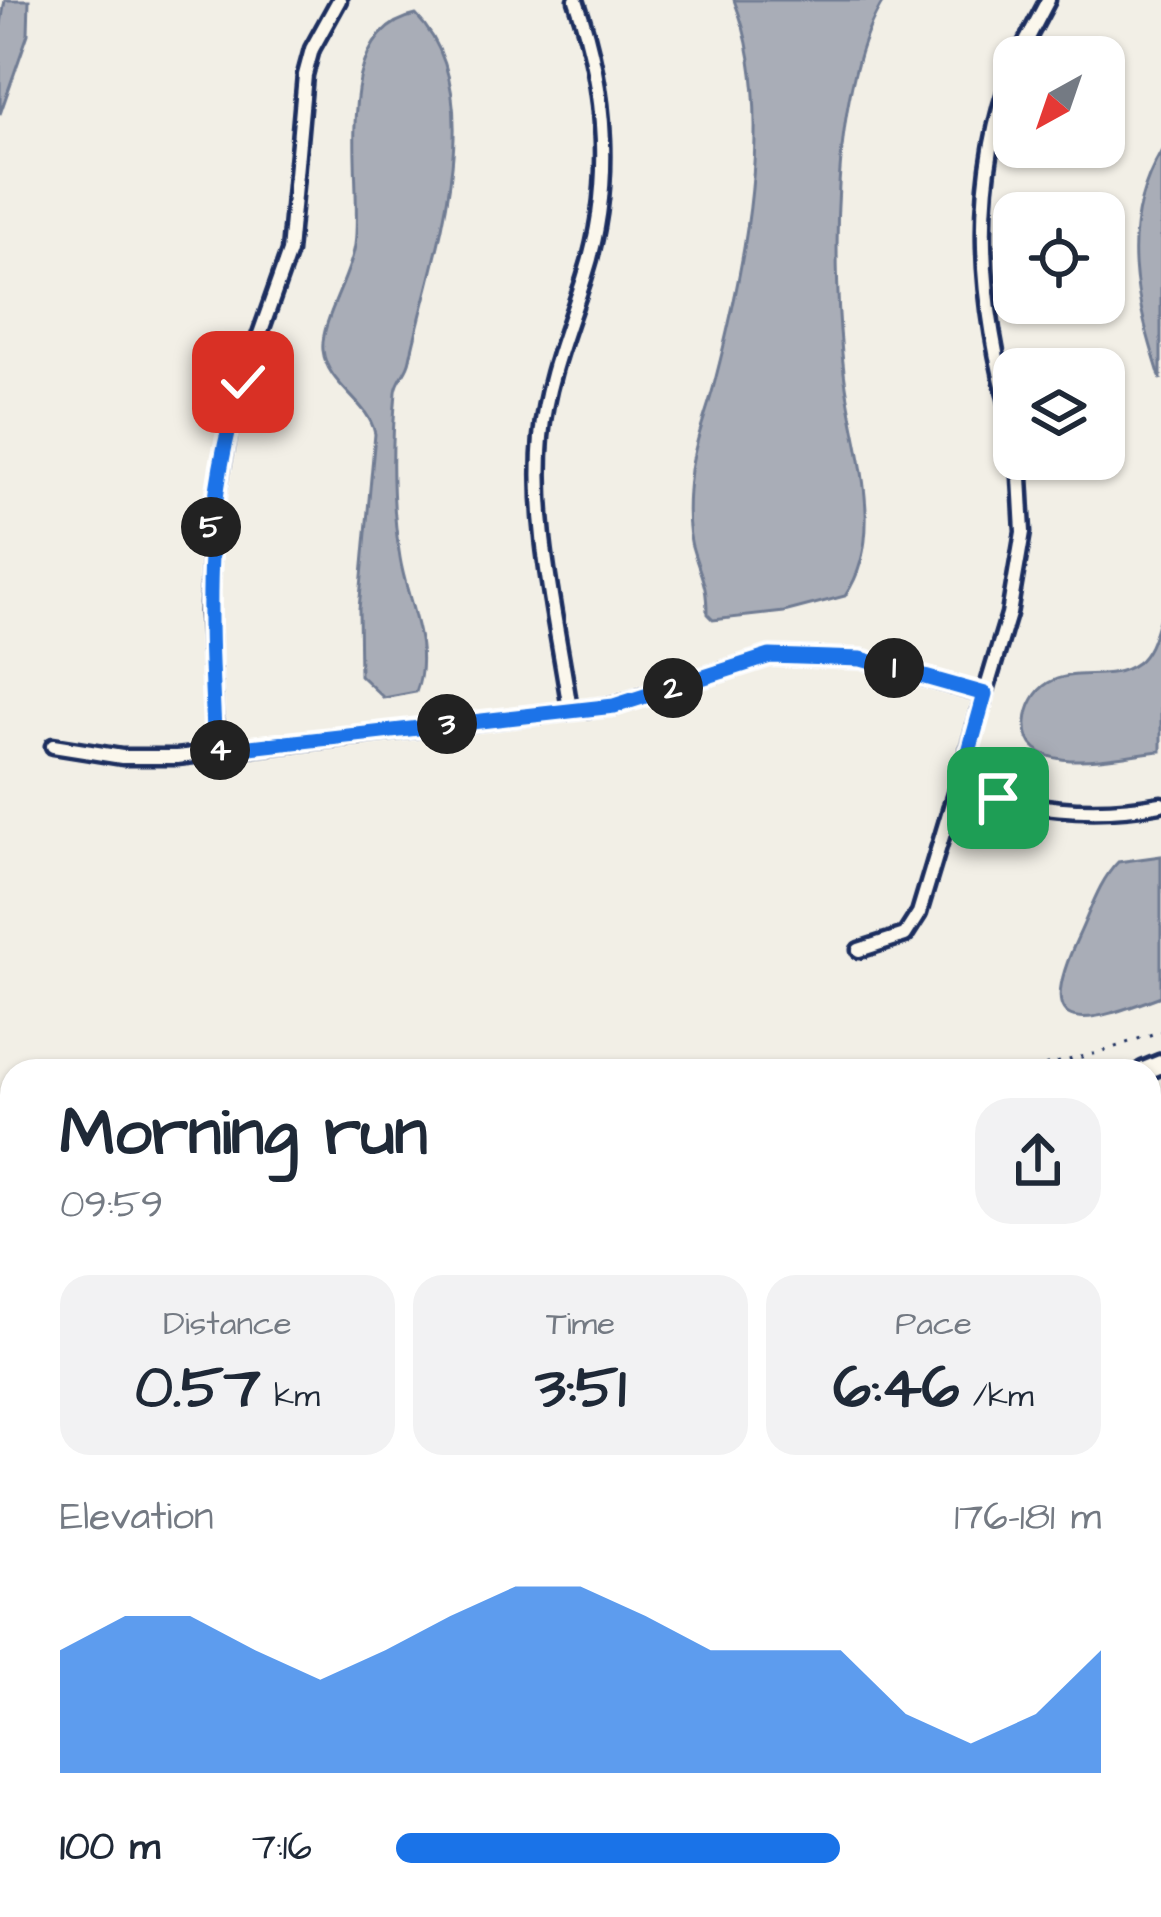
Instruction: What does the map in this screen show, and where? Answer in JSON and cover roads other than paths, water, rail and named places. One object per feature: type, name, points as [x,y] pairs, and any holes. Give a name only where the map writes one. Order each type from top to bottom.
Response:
[{"type":"street","points":[[215,751],[208,565],[218,479],[233,410],[289,251],[305,75],[312,49],[339,0]]},
{"type":"street","points":[[570,710],[539,469],[549,387],[592,251],[602,186],[600,92],[575,0]]},
{"type":"street","points":[[1029,36],[1048,0]]},
{"type":"street","points":[[993,142],[982,252],[995,348]]},
{"type":"street","points":[[859,950],[892,943],[913,924],[960,784],[1021,561],[1019,480]]},
{"type":"street","points":[[53,746],[147,759],[570,710],[642,700],[733,665],[802,654],[861,659],[985,694]]},
{"type":"street","points":[[960,784],[998,798],[1070,809],[1161,804]]}]
